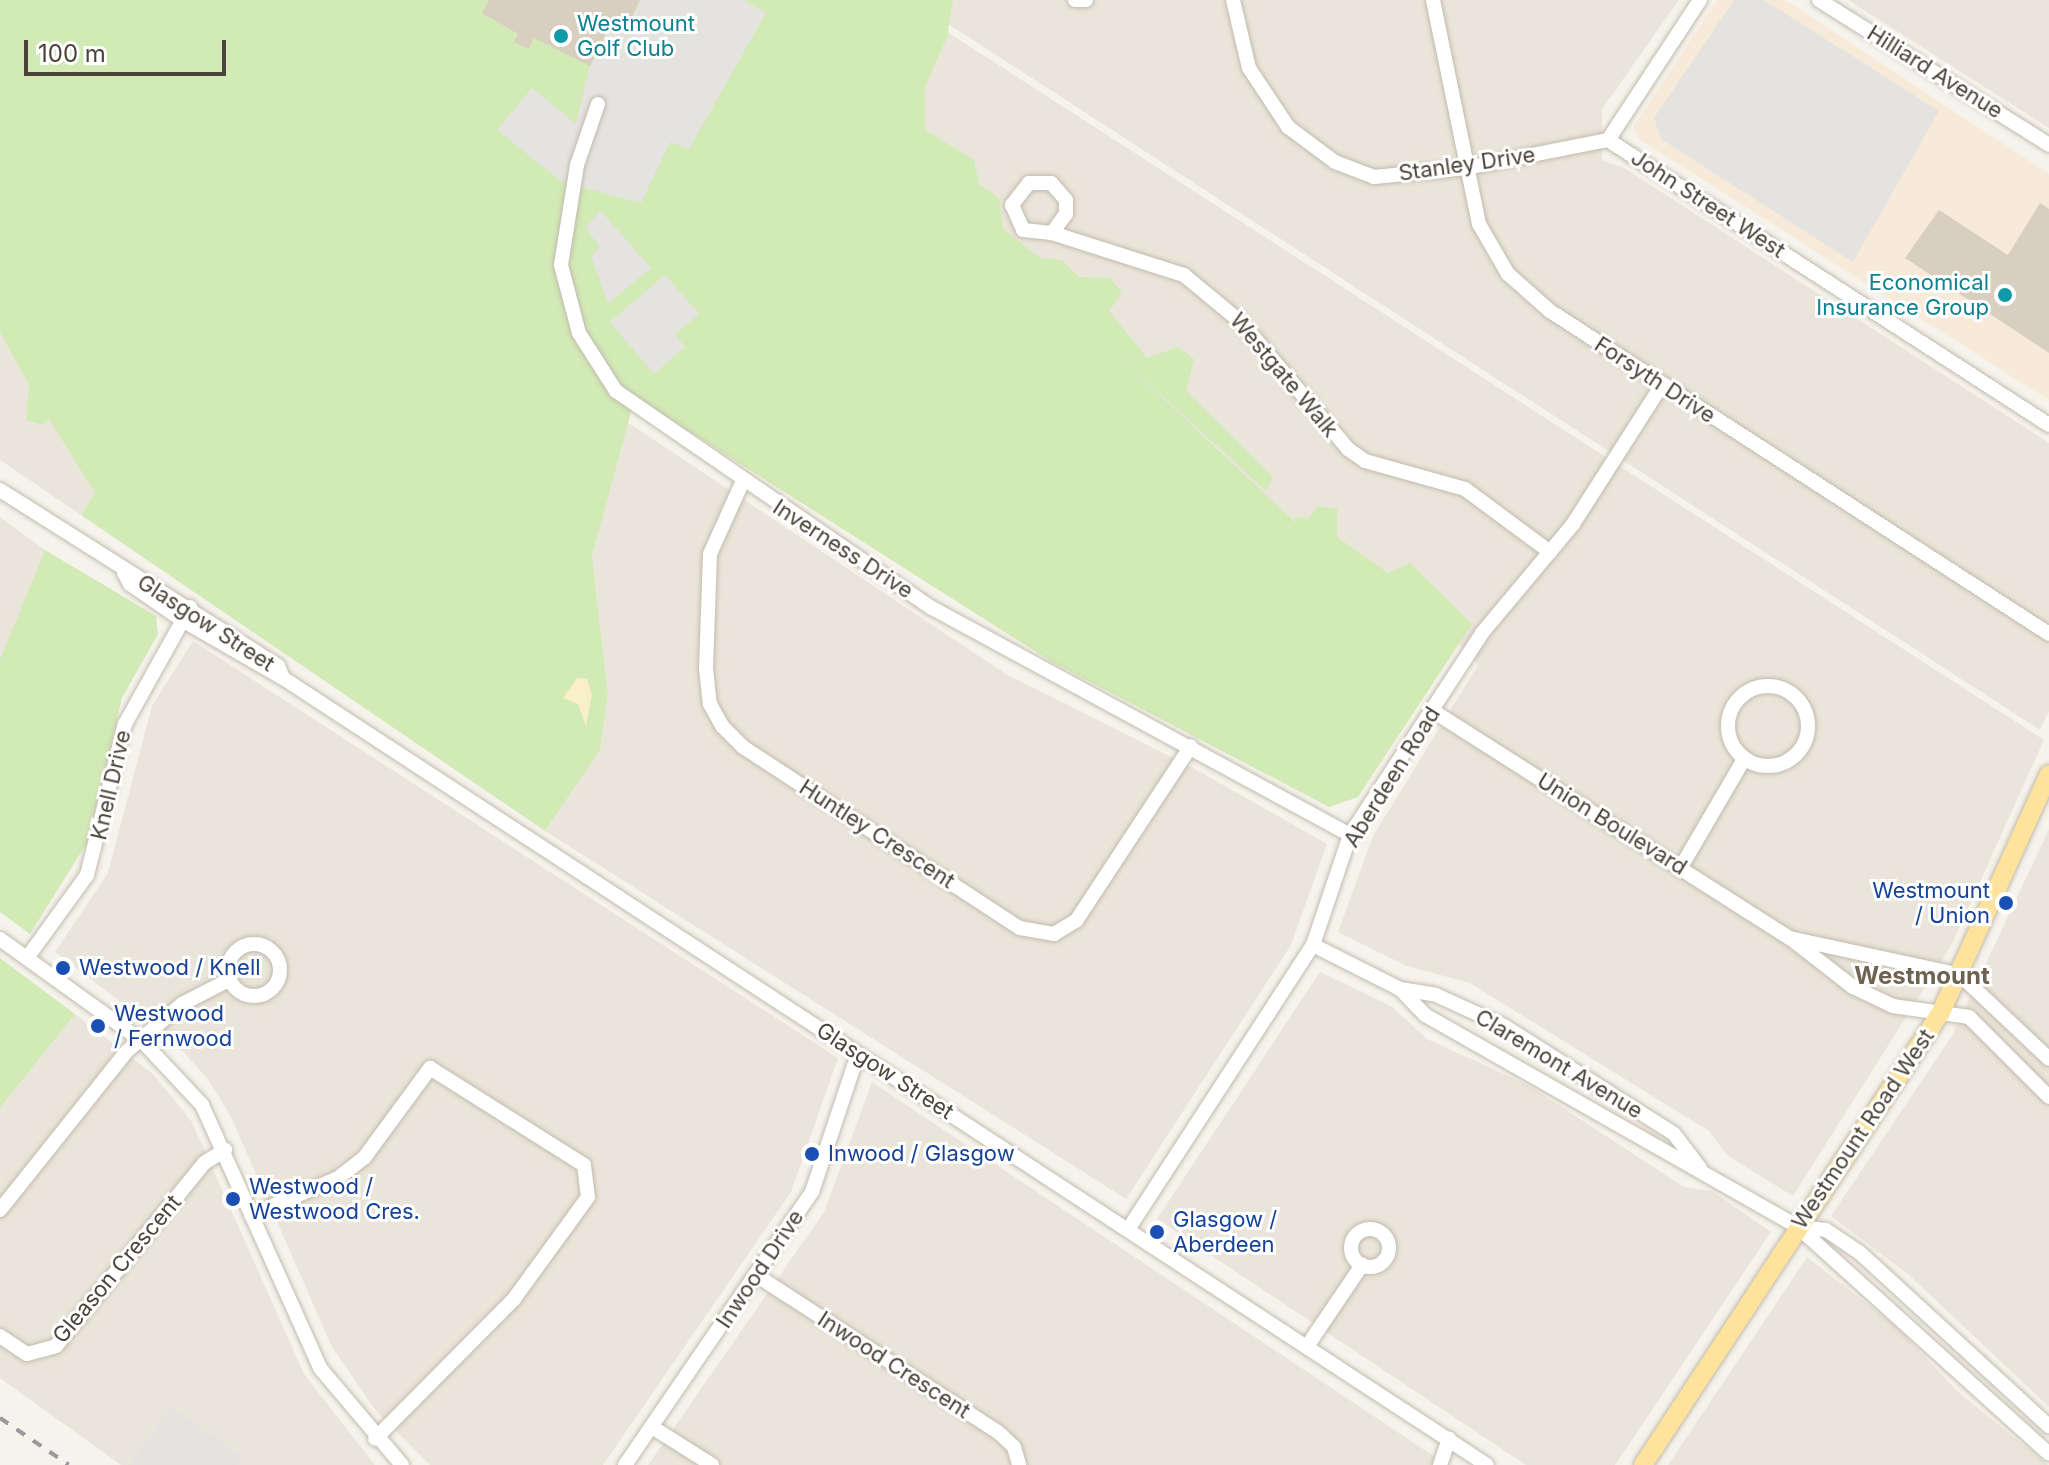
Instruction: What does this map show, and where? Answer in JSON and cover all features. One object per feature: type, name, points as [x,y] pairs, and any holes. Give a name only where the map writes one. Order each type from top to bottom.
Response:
[{"type":"main road","name":"Westmount Road West","points":[[1643,1465],[1941,1012],[2048,780]]},
{"type":"street","points":[[1075,0],[1086,0]]},
{"type":"street","name":"Stanley Drive","points":[[1233,0],[1249,68],[1288,127],[1335,162],[1374,177],[1466,168],[1608,140]]},
{"type":"street","name":"Forsyth Drive","points":[[1433,0],[1466,168],[1487,246],[1508,274],[1550,311],[2049,634]]},
{"type":"street","points":[[1608,140],[1700,0]]},
{"type":"street","name":"Hilliard Avenue","points":[[1819,0],[2049,145]]},
{"type":"street","name":"Inverness Drive","points":[[598,104],[577,165],[562,236],[561,265],[579,333],[604,379],[627,402],[742,483],[1030,666],[1191,746],[1350,835]]},
{"type":"street","name":"John Street West","points":[[1608,140],[2049,425]]},
{"type":"street","name":"Westgate Walk","points":[[1052,233],[1184,275],[1242,323],[1348,449],[1365,461],[1465,489],[1550,552]]},
{"type":"street","name":"Aberdeen Road","points":[[1129,1228],[1313,945],[1350,835],[1482,633],[1550,552],[1662,385]]},
{"type":"street","name":"Huntley Crescent","points":[[742,483],[710,554],[706,668],[710,704],[723,727],[743,747],[1020,928],[1054,934],[1076,921],[1191,746]]},
{"type":"street","name":"Glasgow Street","points":[[0,490],[124,573],[140,574],[186,614],[278,666],[283,678],[1308,1345],[1487,1465]]},
{"type":"street","name":"Knell Drive","points":[[27,958],[87,875],[125,724],[186,614]]},
{"type":"street","points":[[1767,685],[1794,695],[1809,723],[1801,750],[1781,765],[1744,759],[1727,726],[1737,699],[1767,685]]},
{"type":"street","name":"Union Boulevard","points":[[1433,711],[1790,938],[1853,987],[1893,1006],[1969,1017],[1987,1031],[2049,1097]]},
{"type":"street","points":[[1681,867],[1744,759]]},
{"type":"street","name":"Union Boulevard","points":[[1790,938],[1960,975]]},
{"type":"street","points":[[0,939],[142,1041],[202,1105],[225,1150],[320,1368],[375,1439],[402,1465]]},
{"type":"street","name":"Claremont Avenue","points":[[1313,945],[1400,989],[1436,995],[1504,1026],[1597,1082],[1674,1134],[1700,1168]]},
{"type":"street","points":[[1960,975],[2049,1059]]},
{"type":"street","points":[[0,1210],[127,1051],[182,1004],[229,980]]},
{"type":"street","name":"Claremont Avenue","points":[[1400,989],[1425,1015],[1511,1060],[1663,1156],[1700,1168],[1798,1227],[2049,1454]]},
{"type":"street","name":"Inwood Drive","points":[[625,1465],[812,1192],[858,1054]]},
{"type":"street","points":[[251,1215],[338,1178],[364,1158],[430,1068],[576,1156],[590,1175],[588,1197],[514,1299],[375,1439]]},
{"type":"street","name":"Gleason Crescent","points":[[0,1336],[27,1354],[56,1346],[204,1163],[225,1150]]},
{"type":"street","name":"Claremont Avenue","points":[[1798,1227],[1826,1230],[1859,1252],[2049,1426]]},
{"type":"street","points":[[1308,1345],[1362,1265]]},
{"type":"street","name":"Inwood Crescent","points":[[756,1275],[998,1432],[1014,1447],[1019,1465]]},
{"type":"street","points":[[652,1427],[712,1465]]},
{"type":"street","points":[[1440,1465],[1449,1439]]},
{"type":"shaded area","points":[[641,0],[743,0],[766,13],[689,149],[670,142],[641,203],[562,182],[497,130],[532,88],[576,124],[590,66],[606,33],[626,28]]},
{"type":"shaded area","points":[[953,0],[1679,0],[1602,109],[1602,160],[1626,169],[2049,443],[2049,711],[2040,730],[942,20]]},
{"type":"shaded area","points":[[1717,0],[1785,0],[2049,174],[2049,400],[1639,139],[1633,127]]},
{"type":"shaded area","points":[[1734,0],[1764,0],[1939,111],[1853,262],[1661,139],[1654,118]]},
{"type":"shaded area","points":[[1848,0],[2049,0],[2049,128]]},
{"type":"shaded area","points":[[932,22],[2044,740],[1951,946],[1793,1196],[1728,1156],[1709,1131],[1470,983],[1407,966],[1338,932],[1373,836],[1478,665],[1457,641],[1337,561],[1140,379],[903,140]]},
{"type":"shaded area","points":[[600,210],[651,268],[608,303],[591,256],[600,247],[586,228]]},
{"type":"shaded area","points":[[665,275],[699,314],[675,334],[685,347],[654,374],[610,322]]},
{"type":"shaded area","points":[[0,333],[95,493],[81,515],[0,460]]},
{"type":"shaded area","points":[[627,422],[1006,674],[1197,770],[1327,844],[1291,945],[1126,1199],[545,831],[600,750],[608,695],[592,556]]},
{"type":"shaded area","points":[[0,517],[45,550],[0,667]]},
{"type":"shaded area","points":[[193,641],[838,1058],[791,1192],[603,1465],[430,1465],[376,1411],[332,1347],[231,1117],[208,1079],[177,1045],[55,952],[108,873],[152,706]]},
{"type":"shaded area","points":[[2049,829],[2049,1407],[1909,1275],[1831,1216],[1953,1034]]},
{"type":"shaded area","points":[[1320,972],[1391,1006],[1427,1039],[1528,1085],[1684,1187],[1712,1191],[1771,1232],[1615,1465],[1526,1465],[1157,1219]]},
{"type":"shaded area","points":[[75,1014],[154,1075],[192,1122],[304,1374],[375,1465],[121,1465],[0,1378],[0,1108]]},
{"type":"shaded area","points":[[872,1082],[1447,1465],[648,1465],[824,1212]]},
{"type":"shaded area","points":[[1807,1257],[1898,1328],[1957,1391],[2048,1465],[1668,1465]]},
{"type":"shaded area","points":[[171,1407],[242,1456],[236,1465],[129,1465]]},
{"type":"green space","points":[[0,0],[953,0],[947,37],[925,87],[925,130],[974,160],[979,184],[999,198],[1003,229],[1040,258],[1062,260],[1079,277],[1110,278],[1122,293],[1109,311],[1147,358],[1178,347],[1194,359],[1186,391],[1273,477],[1266,491],[1100,339],[1296,523],[1294,517],[1307,519],[1318,507],[1337,508],[1337,537],[1388,573],[1410,563],[1472,624],[1358,797],[1329,807],[1052,662],[635,397],[592,556],[608,695],[600,750],[545,831],[81,515],[95,493],[49,419],[42,425],[26,420],[29,384],[0,333]]},
{"type":"green space","points":[[45,550],[156,616],[158,634],[122,698],[88,841],[30,934],[0,912],[0,660]]},
{"type":"green space","points":[[0,958],[75,1014],[0,1108]]},
{"type":"sand","points":[[577,678],[587,679],[592,695],[586,726],[578,704],[563,698]]},
{"type":"building","name":"Westmount Golf Club","points":[[489,0],[640,0],[626,29],[612,21],[590,66],[534,38],[529,49],[514,42],[518,34],[482,13]]},
{"type":"building","name":"Economical Insurance Group","points":[[2040,203],[2049,209],[2049,353],[1905,258],[1939,210],[2008,255]]},
{"type":"railway","points":[[0,1418],[69,1465]]},
{"type":"place","name":"Westmount Golf Club","points":[[561,36]]},
{"type":"place","name":"Economical Insurance Group","points":[[2005,295]]},
{"type":"place","name":"Westmount / Union","points":[[2006,903]]},
{"type":"place","name":"Westwood / Knell","points":[[63,968]]},
{"type":"place","name":"Westwood / Fernwood","points":[[98,1026]]},
{"type":"place","name":"Inwood / Glasgow","points":[[812,1154]]},
{"type":"place","name":"Westwood / Westwood Cres.","points":[[233,1199]]},
{"type":"place","name":"Glasgow / Aberdeen","points":[[1157,1232]]},
{"type":"district","name":"Westmount","points":[[1922,976]]}]
